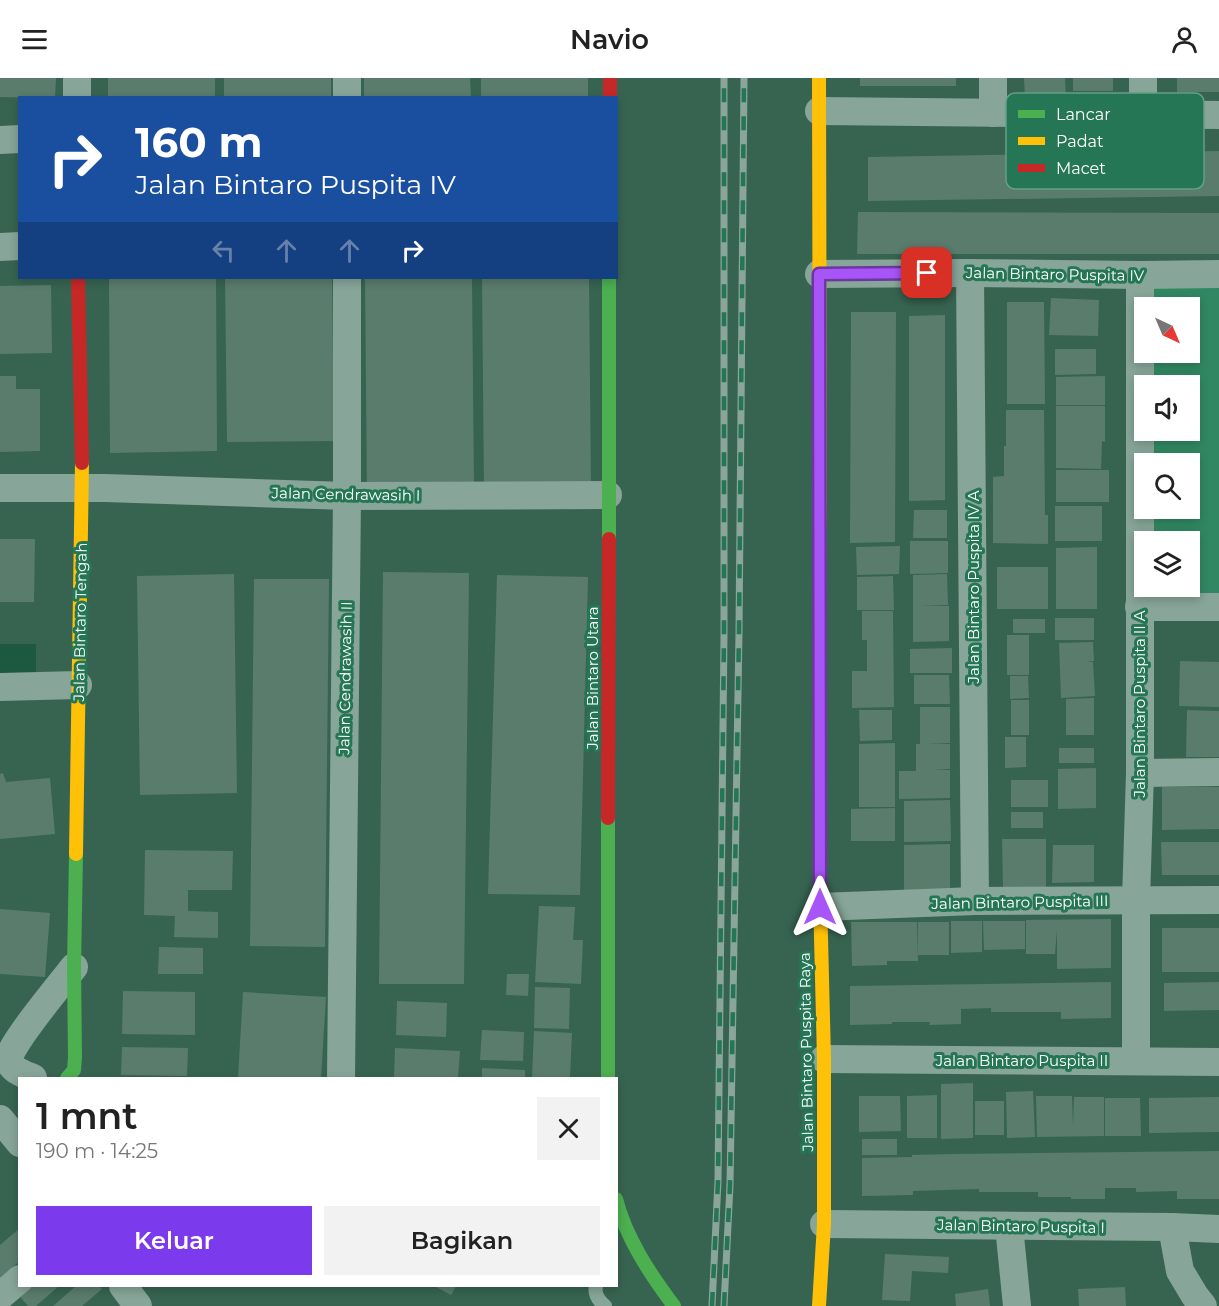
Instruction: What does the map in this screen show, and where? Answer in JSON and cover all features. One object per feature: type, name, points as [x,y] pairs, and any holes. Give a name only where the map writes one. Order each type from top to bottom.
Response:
[{"type":"street","points":[[77,78],[77,96]]},
{"type":"street","points":[[347,78],[347,96]]},
{"type":"street","points":[[610,78],[610,96]]},
{"type":"street","name":"Jalan Bintaro Puspita Raya","points":[[819,78],[820,907],[824,1059],[824,1224],[819,1306]]},
{"type":"street","points":[[993,78],[993,113]]},
{"type":"street","points":[[819,111],[1006,113]]},
{"type":"street","points":[[1204,115],[1219,115]]},
{"type":"street","points":[[0,140],[18,139]]},
{"type":"street","points":[[0,247],[18,246]]},
{"type":"street","name":"Jalan Bintaro Puspita IV A","points":[[970,273],[975,901]]},
{"type":"street","name":"Jalan Bintaro Puspita IV","points":[[819,274],[1219,274]]},
{"type":"street","name":"Jalan Bintaro Puspita II A","points":[[1136,1060],[1136,900],[1140,773],[1140,275]]},
{"type":"street","name":"Jalan Bintaro Tengah","points":[[68,1077],[74,1070],[75,1058],[74,968],[83,488],[78,279]]},
{"type":"street","name":"Jalan Cendrawasih II","points":[[340,1077],[347,279]]},
{"type":"street","name":"Jalan Bintaro Utara","points":[[608,1077],[609,279]]},
{"type":"street","name":"Jalan Cendrawasih I","points":[[0,488],[83,488],[346,496],[608,495]]},
{"type":"street","points":[[1140,607],[1219,607]]},
{"type":"street","points":[[0,687],[78,685]]},
{"type":"street","points":[[1140,773],[1219,772]]},
{"type":"street","name":"Jalan Bintaro Puspita III","points":[[820,907],[975,901],[1219,900]]},
{"type":"street","points":[[31,1077],[13,1068],[9,1061],[9,1054],[18,1039],[74,968]]},
{"type":"street","name":"Jalan Bintaro Puspita II","points":[[824,1059],[1219,1062]]},
{"type":"street","points":[[0,1119],[18,1141]]},
{"type":"street","points":[[618,1207],[641,1259],[674,1306]]},
{"type":"street","name":"Jalan Bintaro Puspita I","points":[[824,1224],[1219,1229]]},
{"type":"street","points":[[1009,1226],[1017,1306]]},
{"type":"street","points":[[1172,1227],[1180,1270],[1203,1306]]},
{"type":"street","points":[[0,1296],[18,1281]]},
{"type":"street","points":[[124,1287],[138,1306]]},
{"type":"lane","points":[[596,1287],[600,1302],[605,1306]]},
{"type":"shaded area","points":[[1219,274],[1219,607],[1140,607],[1140,597],[1200,597],[1200,531],[1140,531],[1140,519],[1200,519],[1200,453],[1140,453],[1140,441],[1200,441],[1200,375],[1140,375],[1140,363],[1200,363],[1200,297],[1140,297],[1140,275]]},
{"type":"shaded area","points":[[0,644],[36,644],[36,677],[0,678]]},
{"type":"building","points":[[0,78],[56,78],[55,96],[0,97]]},
{"type":"building","points":[[108,78],[215,78],[215,96],[108,96]]},
{"type":"building","points":[[224,78],[331,78],[331,96],[224,96]]},
{"type":"building","points":[[364,78],[470,78],[471,96],[364,96]]},
{"type":"building","points":[[481,78],[588,78],[588,96],[481,96]]},
{"type":"building","points":[[860,78],[956,78],[956,86],[860,86]]},
{"type":"building","points":[[1024,78],[1065,78],[1066,93],[1025,93]]},
{"type":"building","points":[[1073,78],[1113,78],[1113,91],[1073,91]]},
{"type":"building","points":[[1177,78],[1219,78],[1219,92],[1177,92]]},
{"type":"building","points":[[1204,151],[1219,151],[1219,196],[868,201],[868,157],[1006,155],[1006,189],[1204,189]]},
{"type":"building","points":[[858,212],[1219,213],[1219,254],[857,254]]},
{"type":"building","points":[[109,279],[216,279],[217,451],[110,453]]},
{"type":"building","points":[[225,279],[332,279],[334,441],[227,442]]},
{"type":"building","points":[[365,279],[472,279],[474,490],[367,492]]},
{"type":"building","points":[[482,279],[589,279],[591,488],[484,489]]},
{"type":"building","points":[[51,285],[52,353],[0,354],[0,286]]},
{"type":"building","points":[[1051,298],[1099,300],[1098,336],[1049,335]]},
{"type":"building","points":[[1007,302],[1044,302],[1045,404],[1007,404]]},
{"type":"building","points":[[851,312],[896,312],[895,542],[850,543]]},
{"type":"building","points":[[945,315],[945,500],[909,501],[909,316]]},
{"type":"building","points":[[1055,349],[1096,349],[1096,374],[1055,375]]},
{"type":"building","points":[[0,376],[16,376],[16,389],[40,389],[40,451],[0,452]]},
{"type":"building","points":[[1105,376],[1105,405],[1056,405],[1056,377]]},
{"type":"building","points":[[1056,406],[1105,406],[1105,442],[1102,441],[1101,469],[1056,468]]},
{"type":"building","points":[[1006,410],[1044,410],[1045,515],[1048,515],[1048,544],[993,543],[993,477],[1004,476]]},
{"type":"building","points":[[1056,470],[1109,470],[1109,502],[1056,502]]},
{"type":"building","points":[[1055,506],[1102,506],[1102,541],[1055,541]]},
{"type":"building","points":[[914,510],[947,510],[947,538],[913,538]]},
{"type":"building","points":[[0,539],[35,539],[34,602],[0,602]]},
{"type":"building","points":[[910,541],[948,541],[948,573],[910,574]]},
{"type":"building","points":[[900,546],[899,574],[857,575],[856,547]]},
{"type":"building","points":[[1097,547],[1097,609],[1056,609],[1056,548]]},
{"type":"building","points":[[997,567],[1048,567],[1048,609],[997,609]]},
{"type":"building","points":[[383,572],[469,573],[464,984],[379,984]]},
{"type":"building","points":[[234,574],[237,793],[140,795],[137,576]]},
{"type":"building","points":[[947,574],[948,605],[920,606],[949,606],[949,641],[913,642],[913,575]]},
{"type":"building","points":[[497,575],[588,577],[580,895],[488,894]]},
{"type":"building","points":[[893,576],[894,610],[857,610],[857,577]]},
{"type":"building","points":[[254,579],[329,579],[325,947],[250,946]]},
{"type":"building","points":[[862,611],[893,611],[894,707],[852,708],[852,671],[867,671],[867,640],[862,640]]},
{"type":"building","points":[[1055,618],[1094,618],[1094,640],[1055,640]]},
{"type":"building","points":[[1013,619],[1045,619],[1045,633],[1013,633]]},
{"type":"building","points":[[1007,635],[1029,635],[1029,675],[1007,675]]},
{"type":"building","points":[[1093,642],[1094,661],[1087,661],[1093,662],[1095,696],[1061,698],[1059,643]]},
{"type":"building","points":[[952,648],[952,673],[910,673],[910,649]]},
{"type":"building","points":[[1180,661],[1219,662],[1219,707],[1179,706]]},
{"type":"building","points":[[914,675],[949,675],[950,704],[914,704]]},
{"type":"building","points":[[1010,676],[1028,676],[1029,698],[1010,699]]},
{"type":"building","points":[[1094,698],[1094,735],[1066,735],[1066,699]]},
{"type":"building","points":[[1011,700],[1029,700],[1029,735],[1011,735]]},
{"type":"building","points":[[920,707],[950,707],[950,743],[928,743],[950,744],[950,769],[933,770],[950,770],[950,798],[899,799],[899,771],[916,771],[916,744],[920,744]]},
{"type":"building","points":[[859,710],[892,710],[892,740],[860,741]]},
{"type":"building","points":[[1187,710],[1219,711],[1219,757],[1186,757]]},
{"type":"building","points":[[1005,737],[1026,737],[1026,767],[1005,768]]},
{"type":"building","points":[[895,743],[895,807],[859,807],[859,744]]},
{"type":"building","points":[[1059,748],[1094,748],[1094,763],[1059,763]]},
{"type":"building","points":[[1096,768],[1096,808],[1058,809],[1058,769]]},
{"type":"building","points":[[3,773],[6,782],[50,778],[55,834],[0,839],[0,774]]},
{"type":"building","points":[[1011,780],[1048,780],[1048,807],[1011,807]]},
{"type":"building","points":[[1162,787],[1219,787],[1219,829],[1162,830]]},
{"type":"building","points":[[950,800],[951,841],[904,842],[904,801]]},
{"type":"building","points":[[895,808],[895,841],[851,841],[851,809]]},
{"type":"building","points":[[1011,812],[1043,812],[1043,828],[1011,828]]},
{"type":"building","points":[[1002,839],[1046,839],[1046,887],[1003,887]]},
{"type":"building","points":[[1161,842],[1219,842],[1219,875],[1162,875]]},
{"type":"building","points":[[950,844],[950,891],[904,891],[904,845]]},
{"type":"building","points":[[1053,845],[1094,845],[1094,882],[1052,883]]},
{"type":"building","points":[[145,850],[233,851],[232,890],[188,890],[188,911],[218,912],[218,938],[174,937],[175,916],[144,915]]},
{"type":"building","points":[[539,906],[575,907],[573,940],[583,940],[581,984],[535,982]]},
{"type":"building","points":[[0,909],[50,913],[45,977],[0,974]]},
{"type":"building","points":[[1111,919],[1111,968],[1057,969],[1057,930],[1055,954],[1026,954],[1026,920]]},
{"type":"building","points":[[951,921],[982,921],[982,952],[951,953]]},
{"type":"building","points":[[983,921],[1025,921],[1025,949],[984,950]]},
{"type":"building","points":[[851,922],[917,922],[918,961],[887,961],[887,965],[852,966]]},
{"type":"building","points":[[918,922],[949,922],[949,955],[918,955]]},
{"type":"building","points":[[1162,928],[1219,928],[1219,972],[1162,972]]},
{"type":"building","points":[[159,947],[203,948],[203,974],[158,974]]},
{"type":"building","points":[[507,974],[529,974],[528,996],[506,995]]},
{"type":"building","points":[[1111,982],[1111,1018],[1061,1019],[1061,1012],[991,1012],[991,1008],[961,1009],[961,1024],[929,1025],[930,1022],[892,1022],[892,1024],[850,1025],[850,986]]},
{"type":"building","points":[[1219,982],[1219,1010],[1164,1011],[1164,983]]},
{"type":"building","points":[[535,987],[570,988],[569,1029],[534,1028]]},
{"type":"building","points":[[123,991],[195,992],[195,1035],[122,1034]]},
{"type":"building","points":[[243,992],[326,997],[321,1077],[238,1077]]},
{"type":"building","points":[[397,1001],[447,1003],[446,1037],[396,1035]]},
{"type":"building","points":[[482,1030],[524,1032],[523,1061],[480,1060]]},
{"type":"building","points":[[534,1031],[572,1033],[570,1077],[532,1077]]},
{"type":"building","points":[[122,1047],[188,1048],[187,1076],[121,1075]]},
{"type":"building","points":[[395,1048],[460,1051],[458,1077],[394,1077]]},
{"type":"building","points":[[482,1068],[525,1070],[525,1077],[482,1077]]},
{"type":"building","points":[[973,1083],[973,1138],[941,1139],[941,1084]]},
{"type":"building","points":[[1033,1091],[1035,1137],[1007,1138],[1006,1092]]},
{"type":"building","points":[[937,1095],[937,1138],[907,1138],[907,1096]]},
{"type":"building","points":[[859,1096],[900,1096],[901,1131],[859,1132]]},
{"type":"building","points":[[1036,1096],[1072,1096],[1073,1126],[1074,1097],[1104,1097],[1104,1136],[1037,1137]]},
{"type":"building","points":[[1219,1097],[1219,1132],[1149,1133],[1149,1098]]},
{"type":"building","points":[[1105,1098],[1140,1098],[1141,1136],[1105,1136]]},
{"type":"building","points":[[975,1101],[1004,1101],[1004,1135],[975,1135]]},
{"type":"building","points":[[862,1139],[897,1139],[897,1155],[862,1155]]},
{"type":"building","points":[[1219,1151],[1219,1199],[1177,1199],[1177,1191],[1136,1192],[1136,1188],[1105,1188],[1105,1199],[1038,1197],[1038,1192],[979,1192],[979,1189],[913,1191],[913,1195],[862,1196],[862,1158],[950,1154]]},
{"type":"building","points":[[18,1230],[18,1263],[0,1278],[0,1245]]},
{"type":"building","points":[[885,1254],[949,1257],[948,1273],[912,1271],[910,1301],[882,1300]]},
{"type":"building","points":[[21,1287],[58,1287],[36,1306],[28,1306],[15,1291]]},
{"type":"building","points":[[75,1287],[100,1287],[102,1289],[82,1306],[53,1306]]},
{"type":"building","points":[[436,1287],[455,1287],[451,1295]]},
{"type":"building","points":[[1125,1287],[1126,1306],[1079,1306],[1078,1289]]},
{"type":"building","points":[[988,1289],[990,1306],[956,1306],[955,1294]]},
{"type":"railway","points":[[712,1306],[718,1181],[724,635],[724,78]]},
{"type":"railway","points":[[724,1306],[730,1185],[739,632],[744,78]]},
{"type":"traffic: fast","points":[[609,279],[609,539]]},
{"type":"traffic: fast","points":[[820,518],[820,896]]},
{"type":"traffic: fast","points":[[608,818],[608,1077]]},
{"type":"traffic: fast","points":[[68,1077],[74,1070],[75,1057],[76,854]]},
{"type":"traffic: fast","points":[[618,1206],[640,1255],[674,1306]]},
{"type":"traffic: slow","points":[[819,78],[820,518]]},
{"type":"traffic: slow","points":[[76,854],[82,463]]},
{"type":"traffic: slow","points":[[819,1306],[824,1224],[824,1059],[820,896]]},
{"type":"traffic: jam","points":[[610,78],[610,96]]},
{"type":"traffic: jam","points":[[78,279],[82,463]]},
{"type":"traffic: jam","points":[[608,818],[609,539]]},
{"type":"route","points":[[820,907],[819,274],[927,273]]}]
